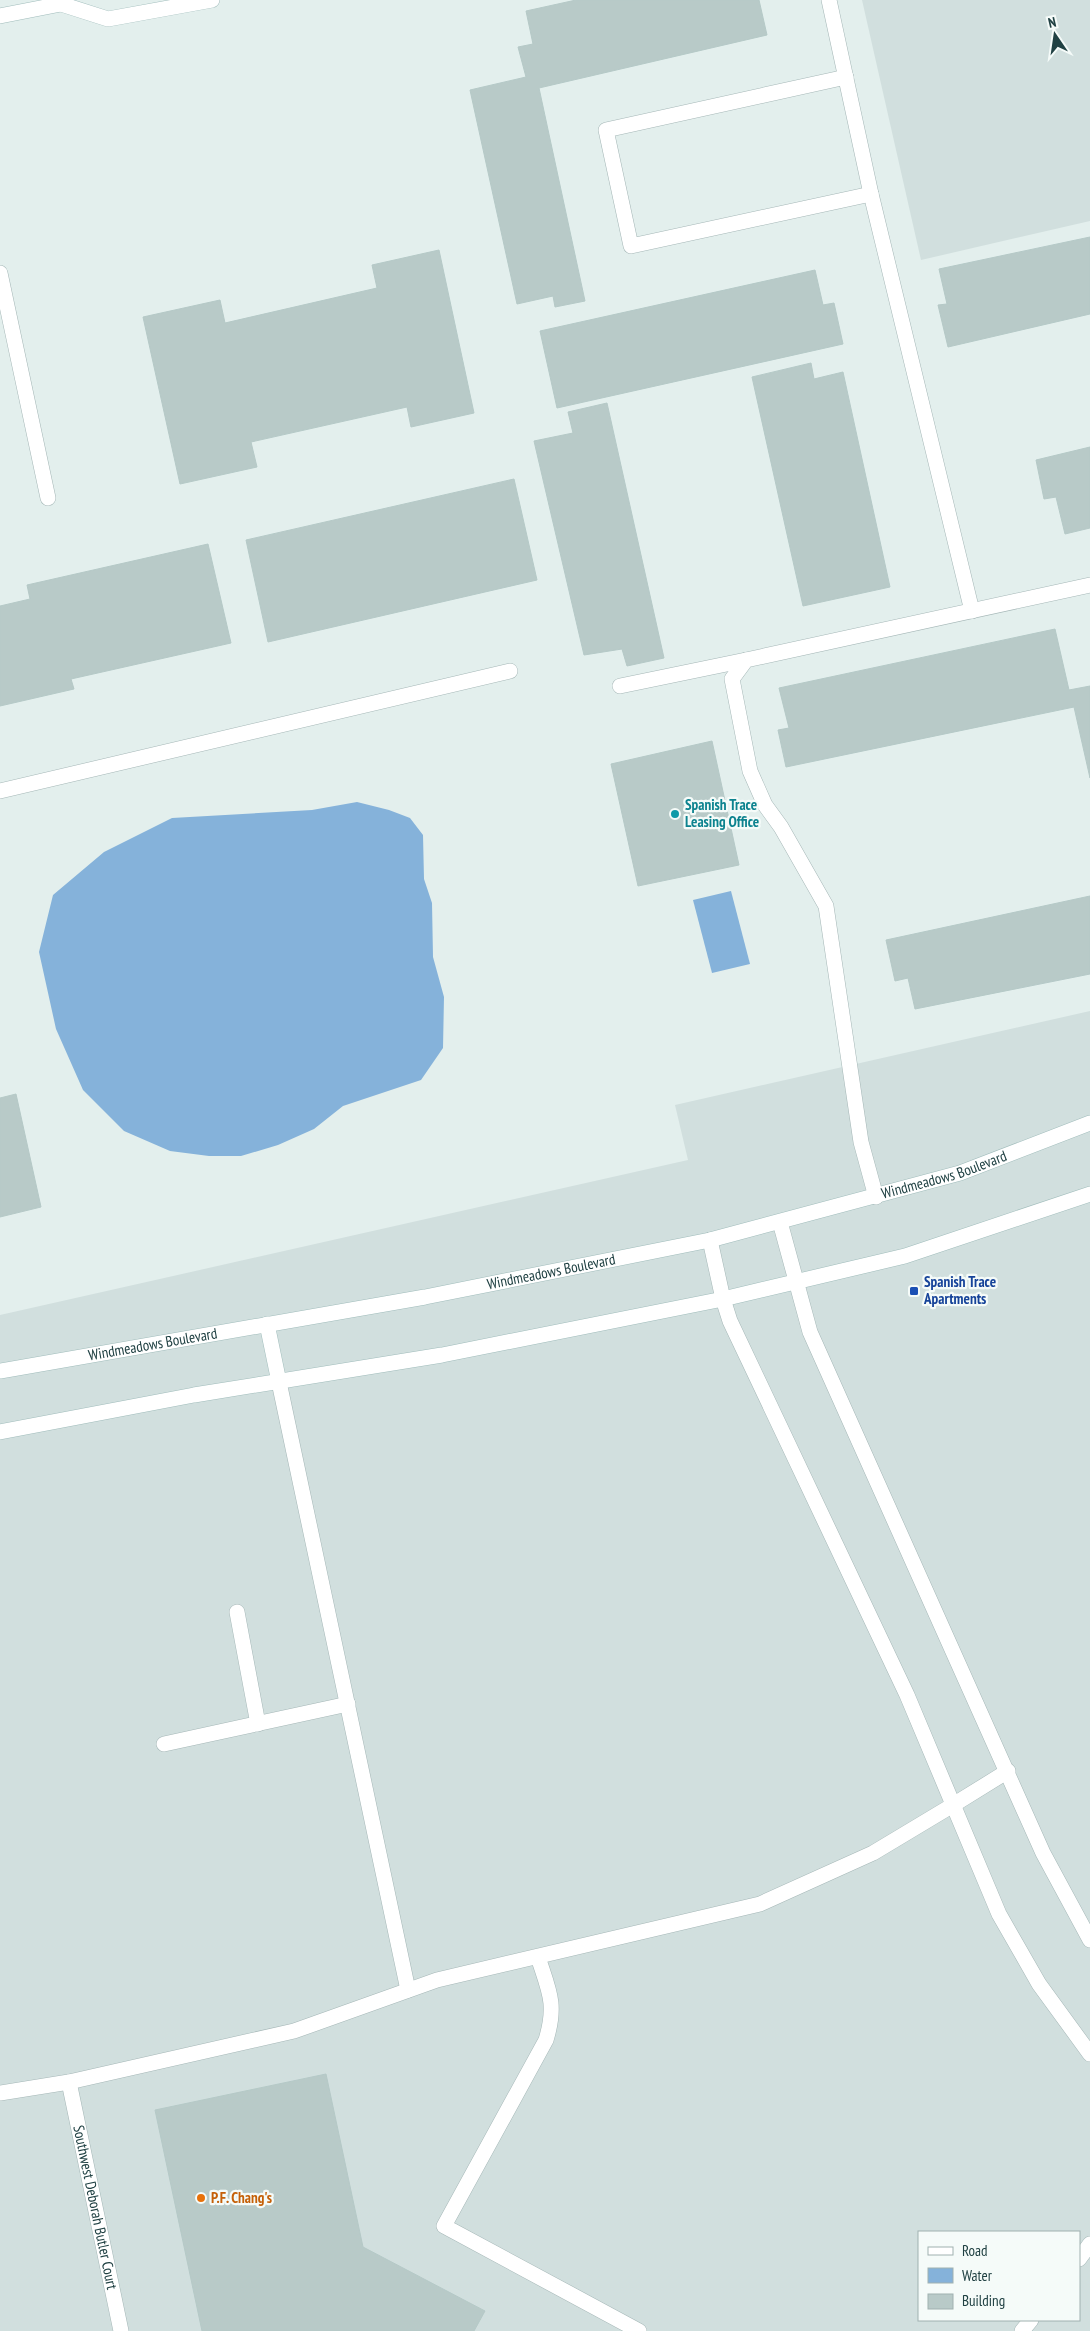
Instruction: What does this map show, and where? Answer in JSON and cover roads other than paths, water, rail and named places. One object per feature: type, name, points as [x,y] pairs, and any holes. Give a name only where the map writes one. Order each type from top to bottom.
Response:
[{"type":"street","points":[[0,16],[63,2],[108,19],[212,0]]},
{"type":"street","points":[[829,0],[871,194],[972,611]]},
{"type":"street","points":[[846,77],[606,130],[632,246],[871,194]]},
{"type":"street","points":[[0,273],[48,498]]},
{"type":"street","points":[[620,686],[1090,585]]},
{"type":"street","points":[[746,660],[732,679],[750,772],[765,805],[781,827],[826,906],[861,1142],[876,1197]]},
{"type":"street","points":[[0,791],[510,671]]},
{"type":"street","name":"Windmeadows Boulevard","points":[[0,1371],[425,1297],[710,1240],[960,1173],[1090,1123]]},
{"type":"street","points":[[0,1432],[194,1395],[442,1355],[723,1299],[904,1256],[1090,1194]]},
{"type":"street","points":[[780,1222],[810,1332],[958,1667],[1008,1772],[1043,1853],[1090,1940]]},
{"type":"street","points":[[710,1240],[723,1299],[730,1321],[907,1695],[999,1914],[1039,1984],[1090,2054]]},
{"type":"street","points":[[267,1324],[408,1990]]},
{"type":"street","points":[[236,1612],[258,1724]]},
{"type":"street","points":[[164,1744],[348,1704]]},
{"type":"street","points":[[0,2093],[69,2082],[294,2031],[437,1980],[760,1904],[873,1853],[1008,1772]]},
{"type":"street","points":[[538,1957],[552,2001],[552,2019],[546,2040],[444,2226],[638,2331]]},
{"type":"street","name":"Southwest Deborah Butler Court","points":[[69,2082],[121,2331]]},
{"type":"street","points":[[1080,2258],[1090,2244]]},
{"type":"street","points":[[1022,2331],[1030,2321]]},
{"type":"water","points":[[357,802],[389,810],[410,818],[423,835],[424,879],[432,903],[433,957],[444,997],[443,1048],[421,1080],[343,1106],[314,1129],[278,1145],[241,1156],[209,1156],[170,1151],[124,1131],[83,1090],[56,1029],[39,952],[53,895],[104,852],[172,818],[312,810]]},
{"type":"water","points":[[731,891],[750,964],[712,973],[693,900]]},
{"type":"place","name":"Spanish Trace Leasing Office","points":[[675,814]]},
{"type":"place","name":"Spanish Trace Apartments","points":[[914,1291]]},
{"type":"place","name":"P.F. Chang's","points":[[201,2198]]}]
